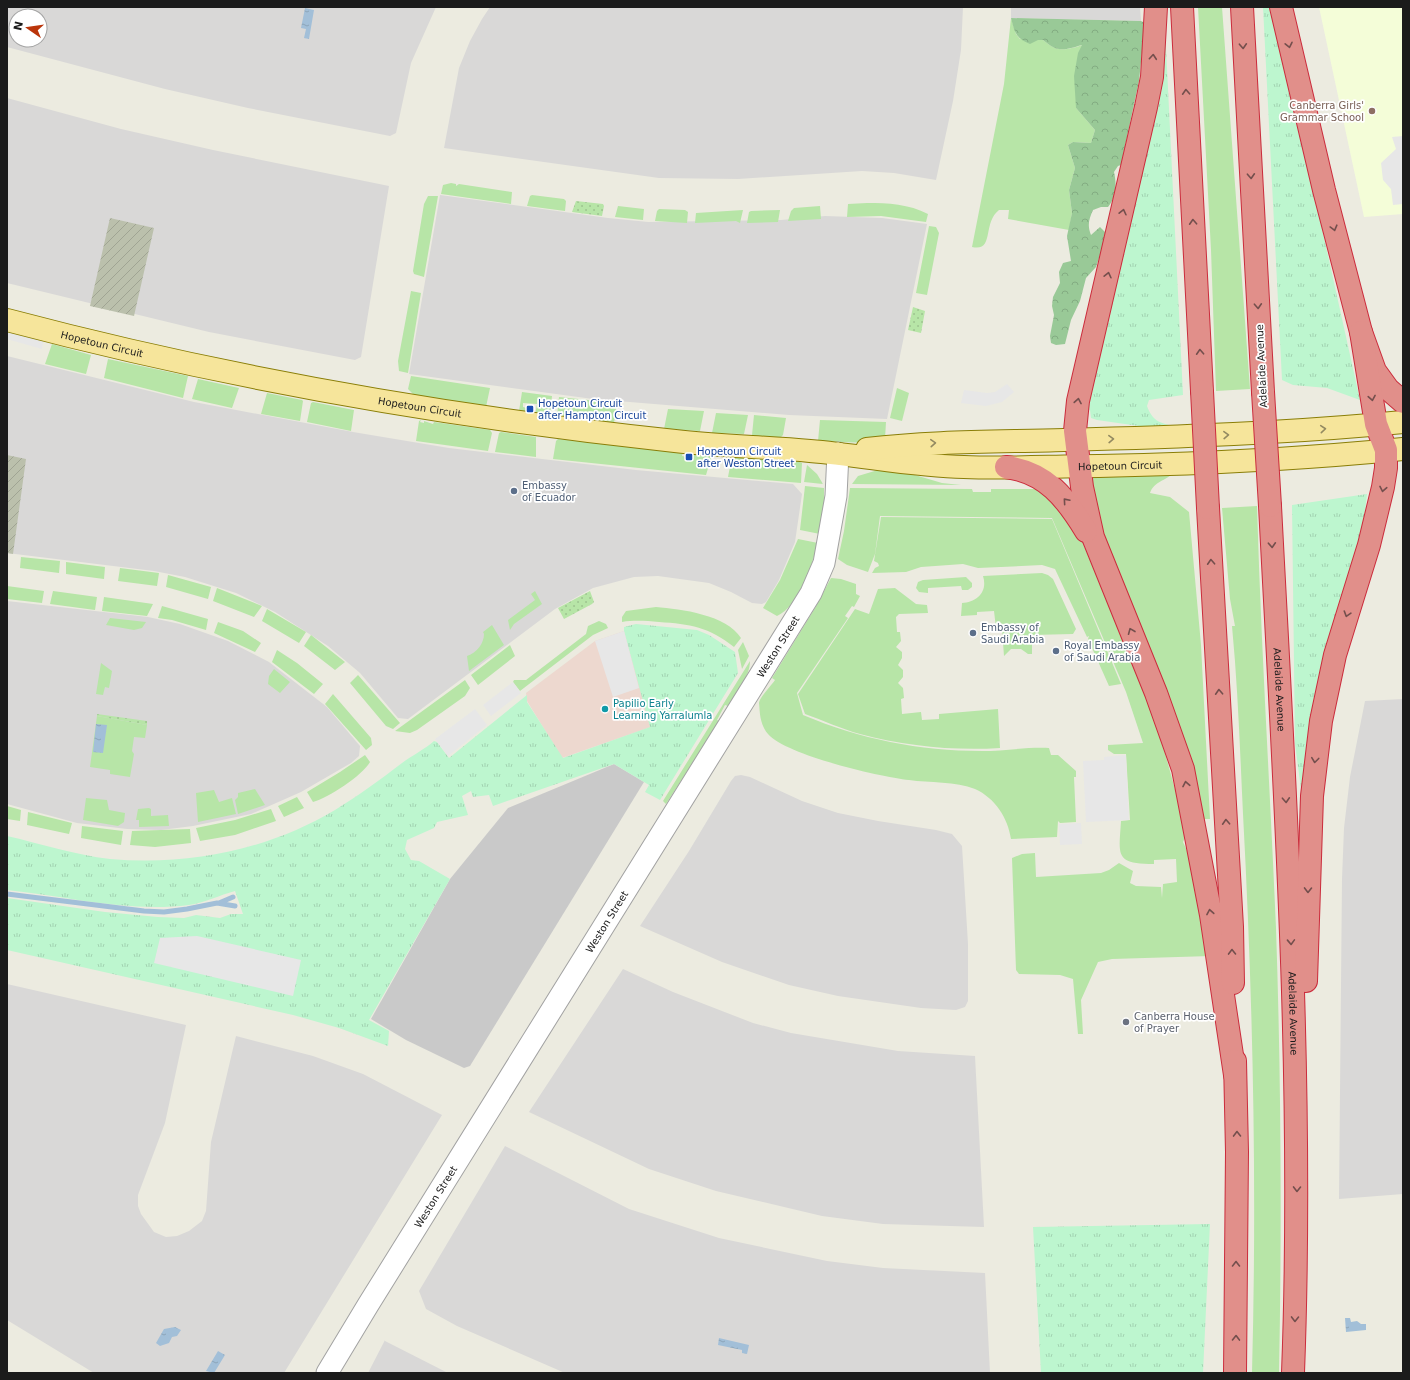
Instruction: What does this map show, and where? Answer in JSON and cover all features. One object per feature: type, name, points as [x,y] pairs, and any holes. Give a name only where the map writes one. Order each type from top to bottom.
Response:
[{"type":"highway","points":[[1156,7],[1152,77],[1131,178],[1078,401],[1075,423],[1076,440],[1087,514],[1101,558],[1153,686],[1183,769],[1211,916],[1235,1075]]},
{"type":"highway","points":[[1182,7],[1208,508],[1232,927],[1237,1152],[1235,1373]]},
{"type":"highway","name":"Adelaide Avenue","points":[[1242,7],[1288,847],[1298,1150],[1293,1373]]},
{"type":"highway","points":[[1281,7],[1324,190],[1361,332],[1375,371],[1388,389],[1403,402]]},
{"type":"highway","points":[[1298,1150],[1306,1037],[1309,856],[1317,750],[1324,704],[1333,662],[1369,545],[1383,487],[1394,450],[1376,424],[1361,332]]},
{"type":"highway","points":[[1006,467],[1028,472],[1053,488],[1074,511],[1101,558]]},
{"type":"main road","name":"Hopetoun Circuit","points":[[7,320],[195,366],[382,401],[593,432],[707,444],[838,453],[904,454],[964,467],[1079,466],[1233,461],[1394,450]]},
{"type":"main road","name":"Hopetoun Circuit","points":[[904,454],[948,442],[1076,440],[1277,432],[1403,422]]},
{"type":"street","name":"Weston Street","points":[[327,1373],[810,593],[824,563],[836,496],[838,453]]},
{"type":"shaded area","points":[[7,7],[436,7],[411,63],[396,133],[390,136],[248,108],[165,89],[11,48],[48,48],[48,8],[8,8],[8,47]]},
{"type":"shaded area","points":[[490,7],[963,7],[961,50],[953,101],[936,180],[894,173],[862,171],[738,179],[659,178],[444,148],[459,68],[470,41]]},
{"type":"shaded area","points":[[1011,7],[1140,7],[1141,21],[1011,18]]},
{"type":"shaded area","name":"Canberra Girls' Grammar School","points":[[1319,7],[1403,7],[1403,214],[1364,217]]},
{"type":"shaded area","points":[[7,98],[121,129],[213,150],[389,186],[361,357],[355,360],[209,332],[7,283]]},
{"type":"shaded area","points":[[1403,136],[1403,204],[1393,205],[1391,189],[1383,180],[1381,163],[1396,149],[1392,137]]},
{"type":"shaded area","points":[[440,195],[648,222],[781,220],[825,216],[882,218],[927,224],[887,419],[789,415],[593,399],[409,374]]},
{"type":"shaded area","points":[[110,218],[154,228],[134,316],[90,306]]},
{"type":"shaded area","points":[[7,332],[42,341],[42,349],[7,339]]},
{"type":"shaded area","points":[[7,356],[194,402],[353,432],[449,448],[636,470],[793,484],[802,494],[795,542],[779,580],[766,602],[762,604],[752,603],[709,583],[658,576],[634,577],[593,588],[555,609],[408,719],[398,718],[360,673],[328,646],[275,612],[236,593],[185,577],[154,571],[7,553]]},
{"type":"shaded area","points":[[1007,384],[1014,392],[1002,402],[986,406],[961,403],[964,390],[987,393],[995,392]]},
{"type":"shaded area","points":[[7,455],[26,459],[13,554],[7,553]]},
{"type":"shaded area","points":[[7,601],[148,617],[180,624],[228,641],[269,662],[327,707],[360,746],[359,756],[351,763],[301,792],[251,814],[193,826],[161,830],[127,829],[77,823],[7,804]]},
{"type":"shaded area","points":[[624,631],[651,727],[562,758],[527,701],[526,693],[595,641]]},
{"type":"shaded area","points":[[624,631],[639,688],[613,697],[595,641]]},
{"type":"shaded area","points":[[513,682],[521,693],[491,716],[483,705]]},
{"type":"shaded area","points":[[1403,699],[1403,1194],[1339,1199],[1342,879],[1344,828],[1350,777],[1365,701]]},
{"type":"shaded area","points":[[475,709],[487,725],[448,756],[435,739]]},
{"type":"shaded area","points":[[1126,755],[1129,820],[1086,822],[1083,761],[1104,760],[1104,757]]},
{"type":"shaded area","points":[[614,764],[644,782],[470,1066],[464,1068],[406,1040],[371,1019],[450,879],[508,808]]},
{"type":"shaded area","points":[[741,775],[750,777],[802,801],[838,813],[952,834],[962,846],[968,944],[968,1001],[965,1007],[956,1010],[921,1008],[838,996],[789,985],[722,962],[640,926],[689,851],[731,781],[735,776]]},
{"type":"shaded area","points":[[1081,823],[1082,844],[1060,845],[1059,824]]},
{"type":"shaded area","points":[[197,936],[301,960],[293,996],[154,963],[160,938]]},
{"type":"shaded area","points":[[623,969],[673,992],[753,1023],[791,1033],[898,1051],[975,1056],[984,1227],[883,1224],[822,1216],[716,1191],[649,1169],[529,1112]]},
{"type":"shaded area","points":[[7,984],[186,1025],[165,1123],[138,1195],[138,1206],[141,1214],[154,1232],[166,1237],[177,1236],[189,1231],[202,1221],[206,1211],[211,1142],[236,1036],[313,1056],[363,1074],[442,1115],[284,1373],[94,1373],[7,1320]]},
{"type":"shaded area","points":[[505,1146],[629,1209],[719,1238],[827,1261],[883,1268],[985,1273],[990,1373],[565,1373],[457,1326],[426,1309],[419,1291]]},
{"type":"shaded area","points":[[385,1341],[448,1373],[368,1373]]},
{"type":"green space","points":[[1198,7],[1222,7],[1250,389],[1216,391],[1211,250]]},
{"type":"green space","points":[[1263,7],[1273,7],[1360,400],[1327,388],[1293,385],[1282,380]]},
{"type":"green space","points":[[1011,18],[1016,34],[1020,39],[1043,40],[1058,49],[1066,49],[1083,45],[1076,93],[1076,108],[1095,130],[1091,143],[1073,142],[1068,145],[1075,168],[1069,190],[1072,213],[1069,230],[1008,219],[1009,210],[999,210],[991,222],[984,245],[972,247],[1004,84]]},
{"type":"green space","points":[[1011,18],[1141,21],[1145,23],[1139,81],[1121,165],[1118,166],[1114,172],[1116,186],[1113,199],[1108,207],[1101,207],[1093,210],[1090,216],[1089,228],[1091,235],[1100,227],[1107,234],[1096,267],[1086,278],[1080,301],[1071,320],[1065,344],[1056,345],[1051,343],[1050,336],[1054,315],[1052,306],[1053,297],[1060,283],[1059,272],[1063,263],[1071,261],[1067,236],[1072,213],[1069,190],[1075,168],[1068,145],[1073,142],[1091,143],[1095,130],[1076,108],[1074,76],[1078,53],[1082,45],[1066,49],[1057,49],[1043,40],[1038,40],[1030,44],[1018,37]]},
{"type":"green space","points":[[1165,27],[1183,395],[1149,400],[1147,406],[1151,415],[1164,424],[1173,426],[1146,427],[1097,420],[1091,418],[1090,410],[1087,409]]},
{"type":"green space","points":[[451,183],[456,184],[456,186],[459,184],[512,192],[511,204],[441,194],[443,185]]},
{"type":"green space","points":[[428,196],[438,196],[424,277],[414,274],[413,271],[424,204]]},
{"type":"green space","points":[[530,196],[564,199],[566,201],[565,211],[527,206]]},
{"type":"green space","points":[[576,201],[603,204],[602,216],[572,212]]},
{"type":"green space","points":[[848,204],[891,204],[913,208],[928,214],[926,222],[881,216],[847,217]]},
{"type":"green space","points":[[618,206],[644,209],[643,220],[615,217]]},
{"type":"green space","points":[[820,206],[821,219],[788,221],[791,211],[794,208]]},
{"type":"green space","points":[[659,209],[685,210],[688,212],[687,223],[655,221],[657,211]]},
{"type":"green space","points":[[743,210],[740,223],[736,221],[695,223],[696,213]]},
{"type":"green space","points":[[780,210],[778,222],[747,223],[749,212],[751,211]]},
{"type":"green space","points":[[929,226],[936,227],[939,233],[927,295],[916,293]]},
{"type":"green space","points":[[411,291],[421,293],[408,373],[399,371],[398,361]]},
{"type":"green space","points":[[913,307],[925,311],[921,333],[908,330]]},
{"type":"green space","points":[[52,344],[91,355],[86,374],[45,364]]},
{"type":"green space","points":[[108,359],[188,376],[183,398],[104,378]]},
{"type":"green space","points":[[411,376],[490,388],[486,407],[415,396],[408,389]]},
{"type":"green space","points":[[198,379],[239,388],[232,408],[192,399]]},
{"type":"green space","points":[[897,388],[909,393],[902,421],[890,418]]},
{"type":"green space","points":[[522,392],[552,396],[550,415],[535,415],[537,404],[523,403],[523,407],[527,408],[526,414],[519,411]]},
{"type":"green space","points":[[267,393],[302,400],[300,421],[261,414]]},
{"type":"green space","points":[[559,397],[617,403],[614,423],[612,424],[557,417]]},
{"type":"green space","points":[[313,402],[354,410],[351,431],[307,422],[311,403]]},
{"type":"green space","points":[[668,409],[704,411],[700,431],[664,429]]},
{"type":"green space","points":[[716,413],[748,415],[744,434],[712,433]]},
{"type":"green space","points":[[754,415],[786,418],[783,435],[780,438],[754,437],[752,435]]},
{"type":"green space","points":[[421,420],[420,422],[424,423],[424,421],[433,424],[434,422],[490,430],[492,433],[488,451],[416,441],[419,421]]},
{"type":"green space","points":[[820,420],[886,422],[885,439],[868,443],[818,441]]},
{"type":"green space","points":[[501,432],[536,437],[536,457],[495,452],[499,433]]},
{"type":"green space","points":[[558,439],[683,452],[682,456],[693,458],[694,453],[712,455],[706,475],[553,459],[556,441]]},
{"type":"green space","points":[[732,456],[795,460],[802,463],[801,483],[728,477]]},
{"type":"green space","points":[[807,465],[817,474],[823,484],[804,482]]},
{"type":"green space","points":[[878,470],[908,473],[942,483],[961,485],[852,484],[858,476]]},
{"type":"green space","points":[[1173,473],[1154,486],[1150,493],[1170,497],[1189,512],[1201,645],[1210,819],[1203,819],[1101,534],[1090,478]]},
{"type":"green space","points":[[805,486],[824,488],[824,511],[820,534],[800,530]]},
{"type":"green space","points":[[850,488],[972,489],[973,492],[991,492],[991,489],[1036,489],[1041,490],[1078,531],[1150,708],[1165,753],[1187,833],[1183,842],[1195,868],[1211,956],[1112,959],[1098,962],[1081,1000],[1083,1034],[1078,1034],[1073,979],[1060,975],[1019,974],[1016,970],[1012,858],[1022,854],[1035,853],[1036,877],[1101,873],[1109,870],[1119,863],[1133,871],[1130,883],[1136,886],[1161,887],[1162,898],[1163,884],[1177,882],[1176,859],[1154,860],[1154,864],[1141,864],[1125,859],[1120,850],[1121,821],[1130,820],[1126,754],[1114,754],[1108,750],[1108,745],[1143,743],[1126,692],[1052,518],[880,516],[875,554],[868,572],[847,565],[838,559],[844,531]]},
{"type":"green space","points":[[1367,494],[1362,539],[1305,819],[1295,744],[1292,505]]},
{"type":"green space","points":[[1257,506],[1278,984],[1280,1150],[1279,1373],[1252,1373],[1254,1163],[1252,1023],[1239,720],[1232,626],[1235,626],[1230,599],[1222,508]]},
{"type":"green space","points":[[881,517],[1052,519],[1121,684],[1109,686],[1088,639],[1089,636],[1087,637],[1055,569],[1042,565],[978,568],[963,564],[921,567],[906,572],[872,573],[875,568],[879,566],[878,563],[874,561]]},
{"type":"green space","points":[[798,539],[818,543],[804,584],[792,603],[785,611],[777,616],[763,608],[780,580]]},
{"type":"green space","points":[[21,557],[60,561],[59,573],[20,568]]},
{"type":"green space","points":[[66,562],[105,567],[104,579],[66,574]]},
{"type":"green space","points":[[120,568],[159,573],[157,586],[118,581]]},
{"type":"green space","points":[[1042,573],[1053,579],[1076,629],[1073,634],[1032,635],[1032,654],[1028,654],[1021,649],[1011,649],[1004,656],[1002,629],[996,628],[994,611],[977,612],[977,615],[961,616],[962,603],[972,601],[983,591],[983,576]]},
{"type":"green space","points":[[168,575],[211,587],[208,599],[166,587]]},
{"type":"green space","points":[[966,577],[972,583],[972,587],[968,590],[962,590],[961,586],[928,588],[928,593],[919,592],[916,588],[918,582],[923,580]]},
{"type":"green space","points":[[831,578],[841,579],[856,584],[856,594],[860,596],[854,607],[852,606],[845,616],[848,618],[797,693],[803,715],[846,731],[868,737],[935,749],[982,751],[1049,748],[1051,755],[1058,755],[1076,771],[1076,777],[1074,777],[1076,822],[1060,823],[1058,821],[1057,837],[1011,839],[1004,816],[989,798],[975,789],[968,786],[951,783],[895,778],[856,770],[794,750],[778,742],[768,734],[761,721],[759,703],[763,695],[775,680],[772,678],[815,608]]},
{"type":"green space","points":[[7,586],[44,591],[42,603],[7,599]]},
{"type":"green space","points":[[217,588],[262,606],[254,617],[213,601]]},
{"type":"green space","points":[[895,588],[916,604],[927,605],[928,613],[899,614],[896,617],[897,632],[900,632],[901,641],[896,647],[902,652],[902,658],[898,665],[903,670],[903,677],[898,683],[903,688],[904,698],[901,699],[902,714],[921,712],[922,720],[939,719],[939,714],[998,709],[1000,748],[947,748],[894,742],[853,732],[805,714],[798,694],[855,609],[869,614],[878,589]]},
{"type":"green space","points":[[53,591],[97,597],[95,610],[50,604]]},
{"type":"green space","points":[[535,591],[542,604],[514,624],[510,630],[508,620],[535,600],[531,594]]},
{"type":"green space","points":[[590,591],[594,602],[564,619],[558,608]]},
{"type":"green space","points":[[104,597],[153,604],[147,616],[102,611]]},
{"type":"green space","points":[[162,606],[208,619],[206,630],[172,620],[158,618]]},
{"type":"green space","points":[[656,607],[678,609],[715,619],[734,630],[741,638],[734,647],[716,635],[699,628],[670,623],[645,621],[622,622],[622,617],[626,611]]},
{"type":"green space","points":[[267,609],[306,632],[299,643],[262,621]]},
{"type":"green space","points":[[110,618],[146,622],[142,628],[134,630],[106,625]]},
{"type":"green space","points":[[599,621],[606,624],[608,628],[593,635],[520,691],[513,682],[514,680],[526,680],[586,634],[588,626]]},
{"type":"green space","points":[[218,622],[243,631],[261,643],[255,652],[214,633]]},
{"type":"green space","points":[[636,624],[697,630],[709,635],[735,652],[738,673],[660,800],[645,792],[649,785],[614,764],[493,806],[489,795],[473,797],[471,791],[462,796],[468,815],[437,822],[434,828],[407,840],[405,849],[411,860],[419,861],[450,879],[369,1020],[389,1031],[388,1046],[339,1028],[293,1015],[7,950],[7,898],[105,912],[158,917],[184,918],[196,915],[220,918],[231,914],[243,914],[235,891],[200,903],[189,905],[143,907],[98,903],[7,890],[7,836],[84,855],[139,861],[198,857],[255,845],[283,836],[335,810],[434,741],[437,742],[449,758],[527,695],[527,702],[563,758],[650,727],[624,631],[624,627]]},
{"type":"green space","points":[[492,625],[504,645],[469,671],[467,656],[474,653],[479,647],[483,641],[483,632]]},
{"type":"green space","points":[[311,635],[345,662],[335,670],[304,646]]},
{"type":"green space","points":[[743,642],[749,656],[742,669],[738,650]]},
{"type":"green space","points":[[510,645],[515,656],[478,685],[471,675]]},
{"type":"green space","points":[[277,650],[297,663],[323,684],[314,694],[272,662]]},
{"type":"green space","points":[[750,661],[748,673],[742,685],[728,706],[725,705],[717,720],[719,721],[715,728],[666,804],[663,801]]},
{"type":"green space","points":[[101,663],[112,671],[109,688],[105,687],[103,695],[96,694]]},
{"type":"green space","points":[[274,669],[290,682],[280,693],[268,684],[269,676]]},
{"type":"green space","points":[[358,675],[400,723],[393,729],[386,726],[350,683]]},
{"type":"green space","points":[[465,680],[470,688],[465,696],[417,730],[410,733],[395,731]]},
{"type":"green space","points":[[333,694],[371,738],[372,745],[366,750],[325,704]]},
{"type":"green space","points":[[97,714],[147,721],[147,725],[97,716]]},
{"type":"green space","points":[[97,716],[147,725],[145,738],[134,737],[132,751],[134,754],[130,777],[110,774],[110,770],[90,767]]},
{"type":"green space","points":[[365,755],[370,762],[360,774],[336,791],[313,802],[307,792]]},
{"type":"green space","points":[[255,789],[265,805],[238,814],[235,800],[238,797],[238,793]]},
{"type":"green space","points":[[214,790],[219,802],[232,798],[236,814],[198,822],[196,793]]},
{"type":"green space","points":[[297,797],[304,808],[284,817],[278,806]]},
{"type":"green space","points":[[86,798],[107,800],[109,810],[125,813],[124,822],[118,826],[83,820]]},
{"type":"green space","points":[[7,806],[21,810],[20,821],[7,819]]},
{"type":"green space","points":[[138,809],[151,809],[151,816],[168,815],[169,826],[139,827],[139,820],[136,820]]},
{"type":"green space","points":[[271,809],[276,821],[235,835],[200,841],[196,828],[235,820]]},
{"type":"green space","points":[[28,812],[72,823],[69,834],[27,825]]},
{"type":"green space","points":[[82,826],[123,831],[121,845],[81,838]]},
{"type":"green space","points":[[190,829],[191,843],[155,847],[130,845],[132,831]]},
{"type":"green space","points":[[1210,1224],[1203,1373],[1041,1373],[1033,1227]]},
{"type":"water","points":[[305,8],[314,10],[309,39],[304,38],[306,29],[301,28]]},
{"type":"water","points":[[96,724],[107,725],[103,753],[93,752]]},
{"type":"water","points":[[1345,1318],[1350,1318],[1351,1322],[1357,1321],[1361,1324],[1366,1324],[1366,1330],[1346,1332]]},
{"type":"water","points":[[175,1327],[181,1330],[177,1336],[172,1337],[169,1343],[160,1346],[156,1343],[164,1329]]},
{"type":"water","points":[[719,1338],[749,1345],[747,1354],[742,1353],[742,1350],[718,1345]]},
{"type":"water","points":[[218,1351],[225,1355],[214,1373],[206,1371]]},
{"type":"waterway","points":[[7,894],[144,911],[164,912],[217,903],[235,906]]},
{"type":"waterway","points":[[219,903],[233,897]]},
{"type":"place","name":"Canberra Girls' Grammar School","points":[[1372,111]]},
{"type":"place","name":"Hopetoun Circuit after Hampton Circuit","points":[[530,409]]},
{"type":"place","name":"Hopetoun Circuit after Weston Street","points":[[689,457]]},
{"type":"place","name":"Embassy of Ecuador","points":[[514,491]]},
{"type":"place","name":"Embassy of Saudi Arabia","points":[[973,633]]},
{"type":"place","name":"Royal Embassy of Saudi Arabia","points":[[1056,651]]},
{"type":"place","name":"Papilio Early Learning Yarralumla","points":[[605,709]]},
{"type":"place","name":"Canberra House of Prayer","points":[[1126,1022]]}]
